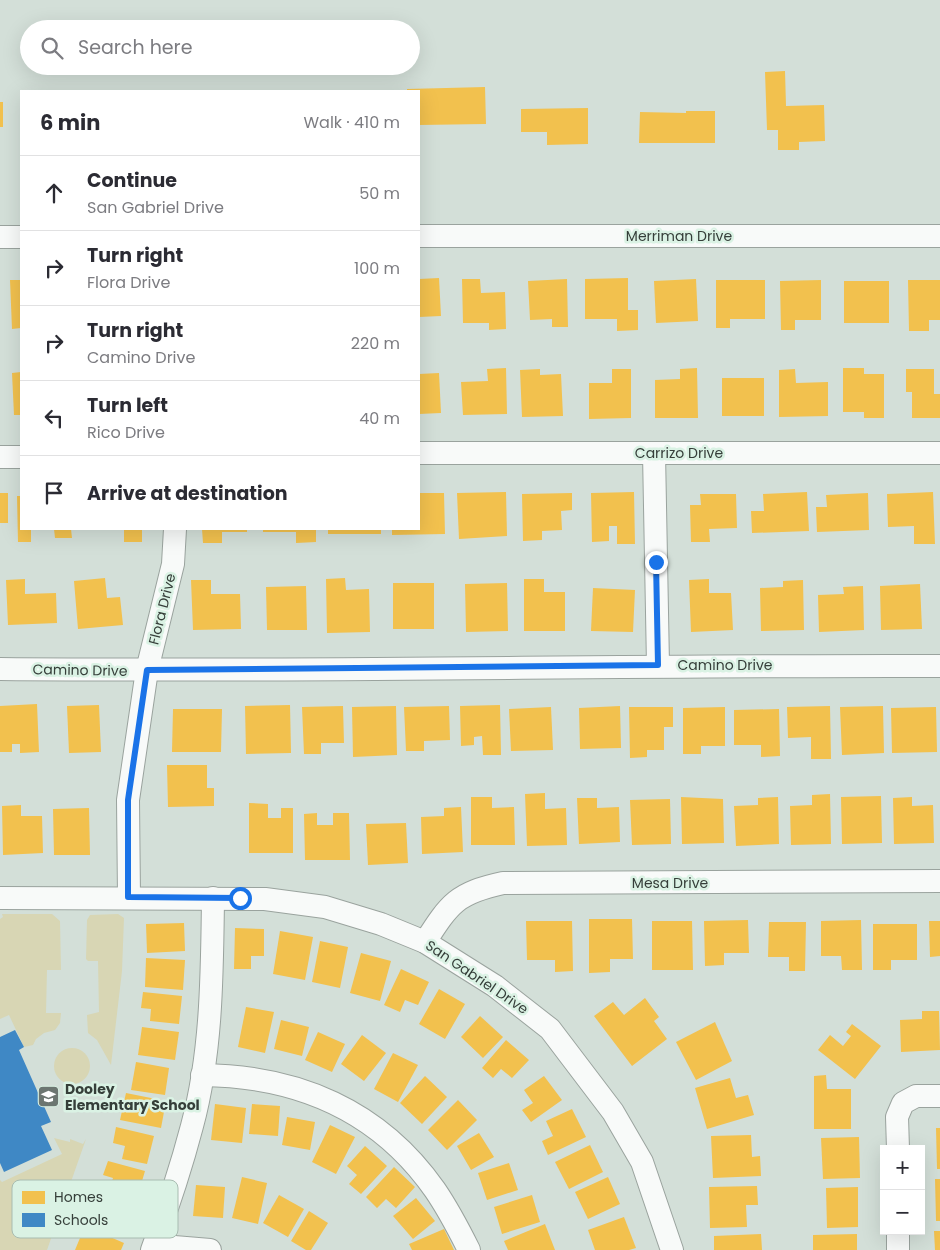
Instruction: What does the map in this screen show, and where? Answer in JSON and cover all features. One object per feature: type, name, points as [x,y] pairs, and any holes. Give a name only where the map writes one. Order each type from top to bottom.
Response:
[{"type":"street","name":"Merriman Drive","points":[[420,236],[940,236]]},
{"type":"street","points":[[0,237],[20,237]]},
{"type":"street","name":"Carrizo Drive","points":[[420,452],[940,453]]},
{"type":"street","points":[[654,453],[658,665]]},
{"type":"street","points":[[0,457],[20,457]]},
{"type":"street","name":"Flora Drive","points":[[128,897],[128,800],[147,670],[173,564],[175,530]]},
{"type":"street","name":"Camino Drive","points":[[0,669],[147,670],[658,665],[940,666]]},
{"type":"street","name":"Mesa Drive","points":[[425,942],[440,918],[455,900],[474,890],[503,884],[940,881]]},
{"type":"street","name":"San Gabriel Drive","points":[[0,898],[266,899],[325,907],[381,924],[425,942],[495,986],[550,1029],[612,1112],[642,1162],[672,1250]]},
{"type":"street","points":[[174,1180],[192,1125],[202,1075],[212,979],[213,898]]},
{"type":"street","points":[[202,1075],[231,1075],[269,1081],[305,1091],[344,1107],[377,1128],[409,1159],[435,1190],[469,1250]]},
{"type":"street","points":[[898,1145],[897,1117],[903,1103],[916,1096],[940,1096]]},
{"type":"street","points":[[898,1235],[898,1250]]},
{"type":"street","points":[[154,1244],[210,1250]]},
{"type":"shaded area","points":[[2,914],[52,914],[60,921],[61,970],[47,970],[46,1013],[61,1013],[60,1023],[55,1030],[44,1033],[36,1039],[33,1045],[24,1047],[9,1015],[0,1019],[0,919],[3,917]]},
{"type":"shaded area","points":[[118,914],[124,918],[122,971],[111,1065],[97,1040],[88,1033],[87,1015],[99,1012],[98,961],[88,961],[86,959],[87,920],[90,915]]},
{"type":"shaded area","points":[[72,1048],[85,1053],[90,1066],[85,1079],[72,1084],[59,1079],[54,1066],[59,1053]]},
{"type":"shaded area","points":[[54,1138],[70,1142],[70,1139],[83,1144],[86,1139],[72,1180],[12,1180],[12,1238],[51,1238],[47,1250],[0,1250],[0,1180],[2,1182],[62,1154]]},
{"type":"building: Homes","points":[[785,71],[786,106],[824,105],[825,141],[799,142],[799,150],[778,150],[778,130],[767,130],[765,72]]},
{"type":"building: Homes","points":[[485,87],[486,124],[420,125],[420,90],[407,89]]},
{"type":"building: Homes","points":[[0,102],[3,102],[3,127],[0,127]]},
{"type":"building: Homes","points":[[588,108],[588,144],[547,145],[547,132],[521,132],[521,109]]},
{"type":"building: Homes","points":[[686,111],[715,111],[715,143],[639,143],[640,112],[686,113]]},
{"type":"building: Homes","points":[[439,278],[441,316],[420,317],[420,279]]},
{"type":"building: Homes","points":[[628,278],[628,310],[638,310],[638,330],[617,331],[617,319],[585,319],[585,279]]},
{"type":"building: Homes","points":[[462,279],[480,279],[481,293],[505,292],[506,329],[489,330],[489,323],[463,323]]},
{"type":"building: Homes","points":[[567,279],[568,327],[552,327],[552,319],[530,320],[528,281]]},
{"type":"building: Homes","points":[[696,279],[698,321],[656,323],[654,281]]},
{"type":"building: Homes","points":[[10,280],[20,280],[20,328],[12,329]]},
{"type":"building: Homes","points":[[716,280],[765,280],[765,319],[730,319],[730,328],[716,328]]},
{"type":"building: Homes","points":[[821,280],[821,320],[795,320],[795,330],[781,330],[780,281]]},
{"type":"building: Homes","points":[[908,280],[940,280],[940,320],[929,320],[929,331],[909,331]]},
{"type":"building: Homes","points":[[844,281],[889,281],[889,323],[844,323]]},
{"type":"building: Homes","points":[[506,368],[507,414],[463,415],[461,382],[488,381],[487,369]]},
{"type":"building: Homes","points":[[697,368],[698,418],[655,418],[655,380],[680,379],[680,369]]},
{"type":"building: Homes","points":[[843,368],[864,368],[864,374],[884,374],[884,418],[864,418],[864,412],[843,412]]},
{"type":"building: Homes","points":[[540,369],[540,375],[561,374],[563,416],[522,417],[520,370]]},
{"type":"building: Homes","points":[[612,369],[631,369],[631,418],[589,419],[589,383],[612,383]]},
{"type":"building: Homes","points":[[795,369],[796,383],[828,382],[828,416],[779,417],[779,370]]},
{"type":"building: Homes","points":[[906,369],[934,369],[934,394],[940,394],[940,418],[912,418],[912,392],[906,392]]},
{"type":"building: Homes","points":[[20,372],[20,415],[14,415],[12,373]]},
{"type":"building: Homes","points":[[439,373],[441,413],[420,414],[420,374]]},
{"type":"building: Homes","points":[[722,378],[764,378],[764,416],[722,416]]},
{"type":"building: Homes","points":[[506,492],[507,536],[459,539],[457,493]]},
{"type":"building: Homes","points":[[634,492],[635,544],[617,544],[617,526],[609,526],[609,541],[592,542],[591,493]]},
{"type":"building: Homes","points":[[807,492],[809,531],[752,533],[751,511],[764,511],[763,494]]},
{"type":"building: Homes","points":[[933,492],[935,544],[914,544],[914,526],[888,527],[887,494]]},
{"type":"building: Homes","points":[[0,493],[8,493],[8,523],[0,523]]},
{"type":"building: Homes","points":[[420,493],[444,493],[445,534],[392,535],[392,530],[420,530]]},
{"type":"building: Homes","points":[[572,493],[572,510],[561,511],[562,530],[542,531],[542,540],[523,541],[522,494]]},
{"type":"building: Homes","points":[[868,493],[869,530],[817,532],[816,507],[827,507],[826,495]]},
{"type":"building: Homes","points":[[700,494],[736,494],[737,528],[709,529],[710,542],[691,542],[690,505],[701,505]]},
{"type":"building: Homes","points":[[17,496],[20,496],[20,530],[31,530],[31,542],[18,542]]},
{"type":"building: Homes","points":[[54,530],[71,530],[72,538],[55,538]]},
{"type":"building: Homes","points":[[124,530],[142,530],[142,542],[124,542]]},
{"type":"building: Homes","points":[[202,530],[247,530],[247,532],[222,532],[222,543],[203,543]]},
{"type":"building: Homes","points":[[263,530],[316,530],[316,542],[296,543],[296,532],[263,532]]},
{"type":"building: Homes","points":[[328,530],[381,530],[381,534],[328,534]]},
{"type":"building: Homes","points":[[105,578],[107,598],[120,597],[123,625],[78,629],[74,581]]},
{"type":"building: Homes","points":[[345,578],[346,590],[369,589],[370,632],[327,633],[326,579]]},
{"type":"building: Homes","points":[[25,579],[25,594],[56,593],[57,623],[8,625],[6,580]]},
{"type":"building: Homes","points":[[524,579],[544,579],[544,592],[565,592],[565,631],[524,631]]},
{"type":"building: Homes","points":[[709,579],[709,593],[731,593],[733,630],[691,632],[689,580]]},
{"type":"building: Homes","points":[[191,580],[211,580],[211,594],[240,594],[241,629],[193,630]]},
{"type":"building: Homes","points":[[803,580],[804,630],[761,631],[760,588],[783,587],[783,581]]},
{"type":"building: Homes","points":[[393,583],[434,583],[434,629],[393,629]]},
{"type":"building: Homes","points":[[507,583],[508,631],[466,632],[465,584]]},
{"type":"building: Homes","points":[[920,584],[922,629],[881,630],[880,586]]},
{"type":"building: Homes","points":[[306,586],[307,630],[267,630],[266,587]]},
{"type":"building: Homes","points":[[863,586],[864,630],[819,632],[818,595],[844,594],[843,587]]},
{"type":"building: Homes","points":[[593,588],[635,590],[633,632],[591,631]]},
{"type":"building: Homes","points":[[37,704],[39,752],[20,753],[20,744],[12,744],[12,752],[0,752],[0,706]]},
{"type":"building: Homes","points":[[99,705],[101,752],[69,753],[67,706]]},
{"type":"building: Homes","points":[[290,705],[291,753],[246,754],[245,706]]},
{"type":"building: Homes","points":[[500,705],[501,755],[483,755],[482,736],[474,737],[474,745],[461,746],[460,706]]},
{"type":"building: Homes","points":[[343,706],[344,743],[321,743],[321,754],[304,754],[302,707]]},
{"type":"building: Homes","points":[[396,706],[397,755],[353,757],[352,707]]},
{"type":"building: Homes","points":[[449,706],[450,740],[424,741],[424,751],[406,751],[404,707]]},
{"type":"building: Homes","points":[[620,706],[621,748],[580,749],[579,708]]},
{"type":"building: Homes","points":[[830,706],[831,759],[811,759],[811,737],[788,738],[787,707]]},
{"type":"building: Homes","points":[[883,706],[884,753],[842,755],[840,707]]},
{"type":"building: Homes","points":[[551,707],[553,750],[511,751],[509,709]]},
{"type":"building: Homes","points":[[629,707],[673,707],[673,727],[664,727],[664,750],[647,750],[647,757],[630,758]]},
{"type":"building: Homes","points":[[725,707],[725,746],[701,746],[701,754],[683,754],[683,708]]},
{"type":"building: Homes","points":[[936,707],[937,752],[892,753],[891,708]]},
{"type":"building: Homes","points":[[173,709],[222,709],[221,752],[172,752]]},
{"type":"building: Homes","points":[[779,709],[780,756],[761,757],[761,745],[734,745],[734,710]]},
{"type":"building: Homes","points":[[167,765],[207,765],[207,788],[214,788],[214,806],[168,807]]},
{"type":"building: Homes","points":[[545,793],[545,809],[566,808],[567,845],[527,846],[525,794]]},
{"type":"building: Homes","points":[[830,794],[831,844],[791,845],[790,806],[812,805],[812,795]]},
{"type":"building: Homes","points":[[881,796],[882,843],[842,844],[841,797]]},
{"type":"building: Homes","points":[[471,797],[492,797],[492,808],[514,807],[515,845],[471,845]]},
{"type":"building: Homes","points":[[681,797],[723,799],[724,843],[682,844]]},
{"type":"building: Homes","points":[[778,797],[779,844],[736,846],[734,806],[758,805],[758,798]]},
{"type":"building: Homes","points":[[912,797],[912,806],[933,805],[934,843],[894,844],[893,798]]},
{"type":"building: Homes","points":[[577,798],[597,798],[597,808],[619,807],[620,842],[579,844]]},
{"type":"building: Homes","points":[[670,799],[671,844],[632,845],[630,800]]},
{"type":"building: Homes","points":[[249,803],[268,804],[268,818],[281,818],[281,808],[293,808],[293,853],[249,853]]},
{"type":"building: Homes","points":[[21,805],[21,816],[42,816],[43,853],[3,855],[2,806]]},
{"type":"building: Homes","points":[[461,807],[463,852],[422,854],[421,817],[444,816],[444,808]]},
{"type":"building: Homes","points":[[89,808],[90,855],[54,855],[53,809]]},
{"type":"building: Homes","points":[[317,813],[317,825],[333,825],[333,813],[349,813],[350,860],[305,860],[304,814]]},
{"type":"building: Homes","points":[[406,823],[408,863],[368,865],[366,824]]},
{"type":"building: Homes","points":[[589,919],[632,919],[633,959],[610,959],[610,972],[589,973]]},
{"type":"building: Homes","points":[[748,920],[749,953],[724,953],[724,965],[705,966],[704,921]]},
{"type":"building: Homes","points":[[861,920],[862,970],[842,970],[841,956],[821,956],[821,921]]},
{"type":"building: Homes","points":[[526,921],[572,921],[573,971],[555,972],[555,960],[527,960]]},
{"type":"building: Homes","points":[[652,921],[692,921],[693,970],[652,970]]},
{"type":"building: Homes","points":[[929,921],[940,921],[940,956],[930,957]]},
{"type":"building: Homes","points":[[769,922],[806,922],[805,971],[789,971],[789,957],[768,957]]},
{"type":"building: Homes","points":[[184,923],[185,951],[147,953],[146,924]]},
{"type":"building: Homes","points":[[873,924],[917,924],[917,960],[891,960],[891,970],[873,970]]},
{"type":"building: Homes","points":[[235,928],[264,929],[264,956],[251,956],[251,969],[234,969]]},
{"type":"building: Homes","points":[[280,931],[313,937],[305,980],[273,974]]},
{"type":"building: Homes","points":[[320,941],[348,947],[340,988],[312,982]]},
{"type":"building: Homes","points":[[361,953],[391,961],[380,1001],[350,993]]},
{"type":"building: Homes","points":[[146,958],[185,960],[183,990],[145,987]]},
{"type":"building: Homes","points":[[401,969],[429,982],[418,1005],[405,1000],[400,1012],[384,1005]]},
{"type":"building: Homes","points":[[439,989],[465,1004],[445,1039],[419,1024]]},
{"type":"building: Homes","points":[[143,992],[182,996],[179,1024],[150,1021],[151,1009],[141,1008]]},
{"type":"building: Homes","points":[[645,998],[659,1017],[654,1021],[667,1039],[632,1066],[594,1016],[613,1002],[624,1015]]},
{"type":"building: Homes","points":[[246,1007],[274,1012],[265,1053],[238,1047]]},
{"type":"building: Homes","points":[[922,1011],[939,1011],[940,1050],[901,1052],[900,1020],[922,1019]]},
{"type":"building: Homes","points":[[480,1016],[503,1037],[483,1058],[461,1037]]},
{"type":"building: Homes","points":[[281,1020],[309,1027],[302,1056],[274,1049]]},
{"type":"building: Homes","points":[[715,1022],[732,1061],[696,1080],[676,1042]]},
{"type":"building: Homes","points":[[852,1024],[881,1046],[855,1079],[818,1050],[830,1035],[843,1046],[851,1036],[846,1032]]},
{"type":"building: Homes","points":[[142,1027],[179,1032],[175,1060],[138,1055]]},
{"type":"building: Homes","points":[[318,1032],[345,1044],[332,1072],[305,1060]]},
{"type":"building: Homes","points":[[362,1035],[386,1053],[364,1081],[341,1064]]},
{"type":"building: Homes","points":[[506,1040],[529,1060],[512,1078],[501,1069],[493,1078],[482,1068]]},
{"type":"building: Homes","points":[[393,1053],[418,1065],[398,1102],[374,1089]]},
{"type":"building: Homes","points":[[136,1062],[169,1068],[165,1095],[131,1090]]},
{"type":"building: Homes","points":[[826,1075],[827,1089],[851,1089],[851,1129],[814,1129],[814,1076]]},
{"type":"building: Homes","points":[[425,1076],[447,1097],[422,1124],[400,1103]]},
{"type":"building: Homes","points":[[544,1076],[562,1100],[531,1122],[522,1110],[533,1103],[524,1090]]},
{"type":"building: Homes","points":[[730,1078],[736,1098],[748,1095],[754,1115],[707,1129],[695,1088]]},
{"type":"building: Homes","points":[[126,1093],[166,1101],[161,1128],[120,1120]]},
{"type":"building: Homes","points":[[458,1100],[477,1120],[447,1150],[428,1130]]},
{"type":"building: Homes","points":[[215,1104],[246,1108],[242,1143],[211,1140]]},
{"type":"building: Homes","points":[[252,1104],[280,1106],[278,1136],[249,1134]]},
{"type":"building: Homes","points":[[572,1109],[586,1137],[548,1155],[542,1141],[553,1136],[546,1121]]},
{"type":"building: Homes","points":[[287,1117],[315,1122],[310,1150],[282,1145]]},
{"type":"building: Homes","points":[[330,1125],[355,1137],[336,1174],[312,1162]]},
{"type":"building: Homes","points":[[116,1127],[154,1136],[147,1164],[122,1159],[125,1146],[113,1143]]},
{"type":"building: Homes","points":[[936,1128],[940,1128],[940,1169],[937,1169]]},
{"type":"building: Homes","points":[[479,1133],[494,1157],[471,1170],[457,1146]]},
{"type":"building: Homes","points":[[751,1135],[752,1157],[760,1156],[761,1176],[713,1178],[711,1136]]},
{"type":"building: Homes","points":[[859,1137],[860,1178],[823,1179],[821,1138]]},
{"type":"building: Homes","points":[[590,1145],[603,1172],[569,1189],[555,1162]]},
{"type":"building: Homes","points":[[365,1146],[387,1166],[361,1194],[349,1184],[357,1175],[347,1166]]},
{"type":"building: Homes","points":[[108,1161],[145,1171],[142,1180],[112,1180],[113,1178],[103,1175]]},
{"type":"building: Homes","points":[[509,1163],[518,1190],[487,1200],[478,1173]]},
{"type":"building: Homes","points":[[394,1167],[415,1187],[396,1208],[386,1199],[377,1208],[366,1197]]},
{"type":"building: Homes","points":[[242,1177],[267,1183],[258,1224],[232,1218]]},
{"type":"building: Homes","points":[[608,1177],[620,1204],[588,1219],[575,1192]]},
{"type":"building: Homes","points":[[935,1179],[940,1179],[940,1221],[936,1221]]},
{"type":"building: Homes","points":[[196,1185],[225,1187],[223,1218],[193,1216]]},
{"type":"building: Homes","points":[[757,1186],[758,1205],[746,1205],[747,1227],[710,1228],[709,1187]]},
{"type":"building: Homes","points":[[858,1187],[858,1227],[827,1228],[826,1188]]},
{"type":"building: Homes","points":[[279,1195],[304,1209],[288,1237],[263,1223]]},
{"type":"building: Homes","points":[[532,1195],[540,1222],[502,1234],[494,1207]]},
{"type":"building: Homes","points":[[416,1198],[435,1221],[413,1239],[393,1216]]},
{"type":"building: Homes","points":[[309,1211],[328,1223],[311,1250],[306,1250],[291,1241]]},
{"type":"building: Homes","points":[[624,1217],[636,1248],[629,1250],[595,1250],[588,1230]]},
{"type":"building: Homes","points":[[545,1224],[555,1250],[508,1250],[504,1241]]},
{"type":"building: Homes","points":[[444,1229],[454,1250],[412,1250],[409,1244]]},
{"type":"building: Homes","points":[[934,1231],[940,1231],[940,1250],[935,1250]]},
{"type":"building: Homes","points":[[761,1234],[762,1250],[714,1250],[714,1236]]},
{"type":"building: Homes","points":[[857,1234],[857,1250],[813,1250],[813,1235]]},
{"type":"building: Homes","points":[[80,1238],[113,1238],[124,1243],[121,1250],[75,1250]]},
{"type":"building: Schools","points":[[15,1030],[24,1047],[19,1050],[51,1122],[41,1126],[52,1150],[4,1172],[0,1163],[0,1037]]},
{"type":"place","name":"Dooley Elementary School","points":[[49,1097]]},
{"type":"route","points":[[240,898],[128,897],[128,800],[147,670],[658,665],[656,562]]}]
